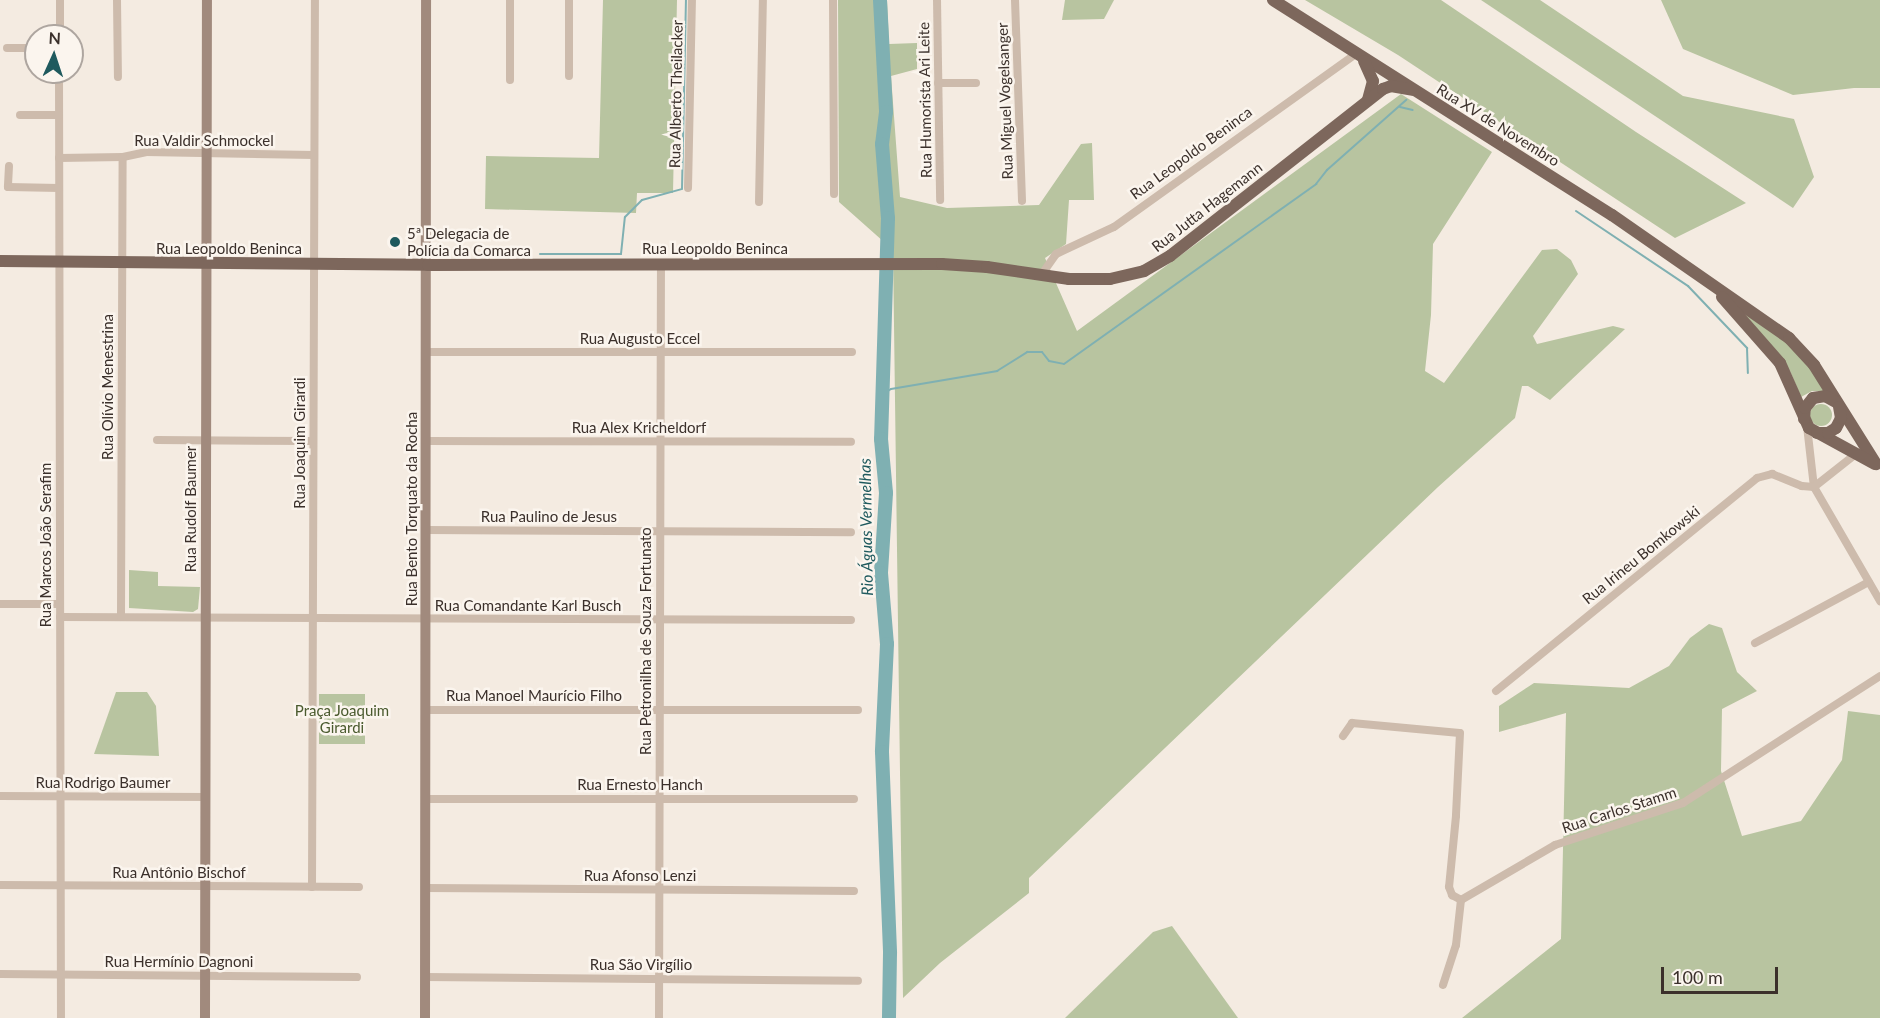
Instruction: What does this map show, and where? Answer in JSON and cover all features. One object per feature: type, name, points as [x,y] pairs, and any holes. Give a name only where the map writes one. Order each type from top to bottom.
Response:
[{"type":"main road","name":"Rua XV de Novembro","points":[[1273,0],[1612,215],[1790,338],[1814,364],[1878,466]]},
{"type":"main road","points":[[1357,53],[1372,76],[1372,91],[1368,101]]},
{"type":"main road","name":"Rua Jutta Hagemann","points":[[1042,274],[1084,280],[1110,279],[1134,275],[1156,265],[1368,101],[1391,86],[1413,90]]},
{"type":"main road","name":"Rua Leopoldo Beninca","points":[[0,261],[58,264],[897,264],[967,265],[1042,274]]},
{"type":"main road","name":"Rua XV de Novembro","points":[[1706,278],[1780,363],[1809,426],[1878,466]]},
{"type":"main road","points":[[1825,396],[1837,404],[1841,418],[1836,428],[1825,434],[1809,426],[1805,408],[1813,399],[1825,396]]},
{"type":"street","points":[[60,0],[60,24]]},
{"type":"street","points":[[117,0],[118,76]]},
{"type":"street","name":"Rua Rudolf Baumer","points":[[205,1018],[207,0]]},
{"type":"street","name":"Rua Joaquim Girardi","points":[[312,887],[315,0]]},
{"type":"street","name":"Rua Bento Torquato da Rocha","points":[[424,1018],[428,265],[426,0]]},
{"type":"street","points":[[510,0],[510,80]]},
{"type":"street","points":[[569,0],[569,76]]},
{"type":"street","name":"Rua Alberto Theilacker","points":[[688,188],[692,0]]},
{"type":"street","points":[[759,202],[763,0]]},
{"type":"street","points":[[832,0],[834,194]]},
{"type":"street","name":"Rua Humorista Ari Leite","points":[[937,0],[940,200]]},
{"type":"street","name":"Rua Miguel Vogelsanger","points":[[1015,0],[1022,201]]},
{"type":"street","points":[[7,48],[24,48]]},
{"type":"street","name":"Rua Leopoldo Beninca","points":[[1042,274],[1056,254],[1114,227],[1357,53]]},
{"type":"street","points":[[938,83],[976,83]]},
{"type":"street","name":"Rua Marcos João Serafim","points":[[59,84],[61,1018]]},
{"type":"street","points":[[20,115],[59,115]]},
{"type":"street","name":"Rua Valdir Schmockel","points":[[58,158],[123,157],[139,152],[314,155]]},
{"type":"street","name":"Rua Olívio Menestrina","points":[[121,617],[123,157]]},
{"type":"street","points":[[9,166],[8,187],[58,188]]},
{"type":"street","name":"Rua Petronilha de Souza Fortunato","points":[[659,1018],[661,264]]},
{"type":"street","name":"Rua Augusto Eccel","points":[[427,352],[852,352]]},
{"type":"street","points":[[1809,426],[1814,487],[1880,601]]},
{"type":"street","points":[[156,440],[313,441]]},
{"type":"street","name":"Rua Alex Kricheldorf","points":[[427,441],[851,442]]},
{"type":"street","points":[[1814,487],[1856,454]]},
{"type":"street","name":"Rua Irineu Bomkowski","points":[[1496,691],[1760,476],[1772,474],[1802,486],[1814,487]]},
{"type":"street","name":"Rua Paulino de Jesus","points":[[427,530],[851,532]]},
{"type":"street","points":[[1755,644],[1869,582]]},
{"type":"street","points":[[0,604],[60,604]]},
{"type":"street","name":"Rua Comandante Karl Busch","points":[[60,617],[851,620]]},
{"type":"street","name":"Rua Carlos Stamm","points":[[1461,900],[1556,845],[1683,803],[1880,676]]},
{"type":"street","name":"Rua Manoel Maurício Filho","points":[[426,710],[858,710]]},
{"type":"street","points":[[1343,736],[1352,723],[1460,734],[1458,797],[1449,887],[1452,895],[1461,900],[1456,945],[1443,985]]},
{"type":"street","name":"Rua Rodrigo Baumer","points":[[0,796],[206,797]]},
{"type":"street","name":"Rua Ernesto Hanch","points":[[425,799],[854,799]]},
{"type":"street","name":"Rua Antônio Bischof","points":[[0,885],[359,887]]},
{"type":"street","name":"Rua Afonso Lenzi","points":[[425,888],[854,891]]},
{"type":"street","name":"Rua Hermínio Dagnoni","points":[[0,974],[357,977]]},
{"type":"street","name":"Rua São Virgílio","points":[[425,977],[858,981]]},
{"type":"green space","points":[[603,0],[677,0],[673,193],[637,193],[636,213],[485,209],[486,156],[599,158]]},
{"type":"green space","points":[[838,0],[887,0],[889,44],[917,43],[917,69],[891,76],[900,197],[947,208],[1039,205],[1081,144],[1092,143],[1094,200],[1069,200],[1066,244],[1045,258],[1077,331],[1401,94],[1492,152],[1433,244],[1431,315],[1425,371],[1444,383],[1542,250],[1557,249],[1571,260],[1578,274],[1533,336],[1537,344],[1613,326],[1625,329],[1550,400],[1528,386],[1522,386],[1515,418],[1438,487],[1029,878],[1029,893],[940,963],[903,998],[893,250],[839,202]]},
{"type":"green space","points":[[1065,0],[1114,0],[1104,19],[1062,20]]},
{"type":"green space","points":[[1305,0],[1441,0],[1636,132],[1746,203],[1675,238],[1398,55]]},
{"type":"green space","points":[[1481,0],[1540,0],[1683,96],[1794,119],[1814,177],[1793,208]]},
{"type":"green space","points":[[1661,0],[1880,0],[1880,88],[1854,88],[1793,95],[1683,49]]},
{"type":"green space","points":[[1743,312],[1781,337],[1800,354],[1825,391],[1812,391],[1801,397],[1790,371]]},
{"type":"green space","points":[[1821,404],[1829,407],[1832,415],[1829,423],[1821,426],[1813,423],[1810,415],[1813,407]]},
{"type":"green space","points":[[129,570],[158,572],[158,586],[200,587],[198,609],[193,612],[129,608]]},
{"type":"green space","points":[[1709,624],[1722,628],[1737,672],[1757,691],[1722,709],[1721,771],[1742,836],[1801,821],[1842,760],[1848,711],[1880,715],[1880,1018],[1462,1018],[1561,939],[1566,713],[1499,732],[1499,706],[1534,683],[1629,688],[1669,666],[1690,638]]},
{"type":"green space","points":[[116,692],[147,692],[156,706],[159,756],[94,754]]},
{"type":"green space","name":"Praça Joaquim Girardi","points":[[319,694],[365,694],[365,744],[319,744]]},
{"type":"green space","points":[[1172,926],[1238,1018],[1065,1018],[1153,932]]},
{"type":"waterway","points":[[540,254],[621,254],[625,217],[642,200],[682,189],[686,0]]},
{"type":"waterway","name":"Rio Águas Vermelhas","points":[[880,0],[886,112],[882,144],[888,218],[881,439],[886,493],[881,573],[887,644],[882,752],[890,953],[889,1018]]},
{"type":"waterway","points":[[883,394],[891,389],[997,371],[1027,352],[1042,352],[1049,361],[1064,364],[1316,184],[1327,170],[1406,100]]},
{"type":"waterway","points":[[1400,107],[1413,110]]},
{"type":"waterway","points":[[1576,211],[1688,286],[1747,348],[1748,373]]},
{"type":"place","name":"5ª Delegacia de Polícia da Comarca","points":[[395,242]]}]
